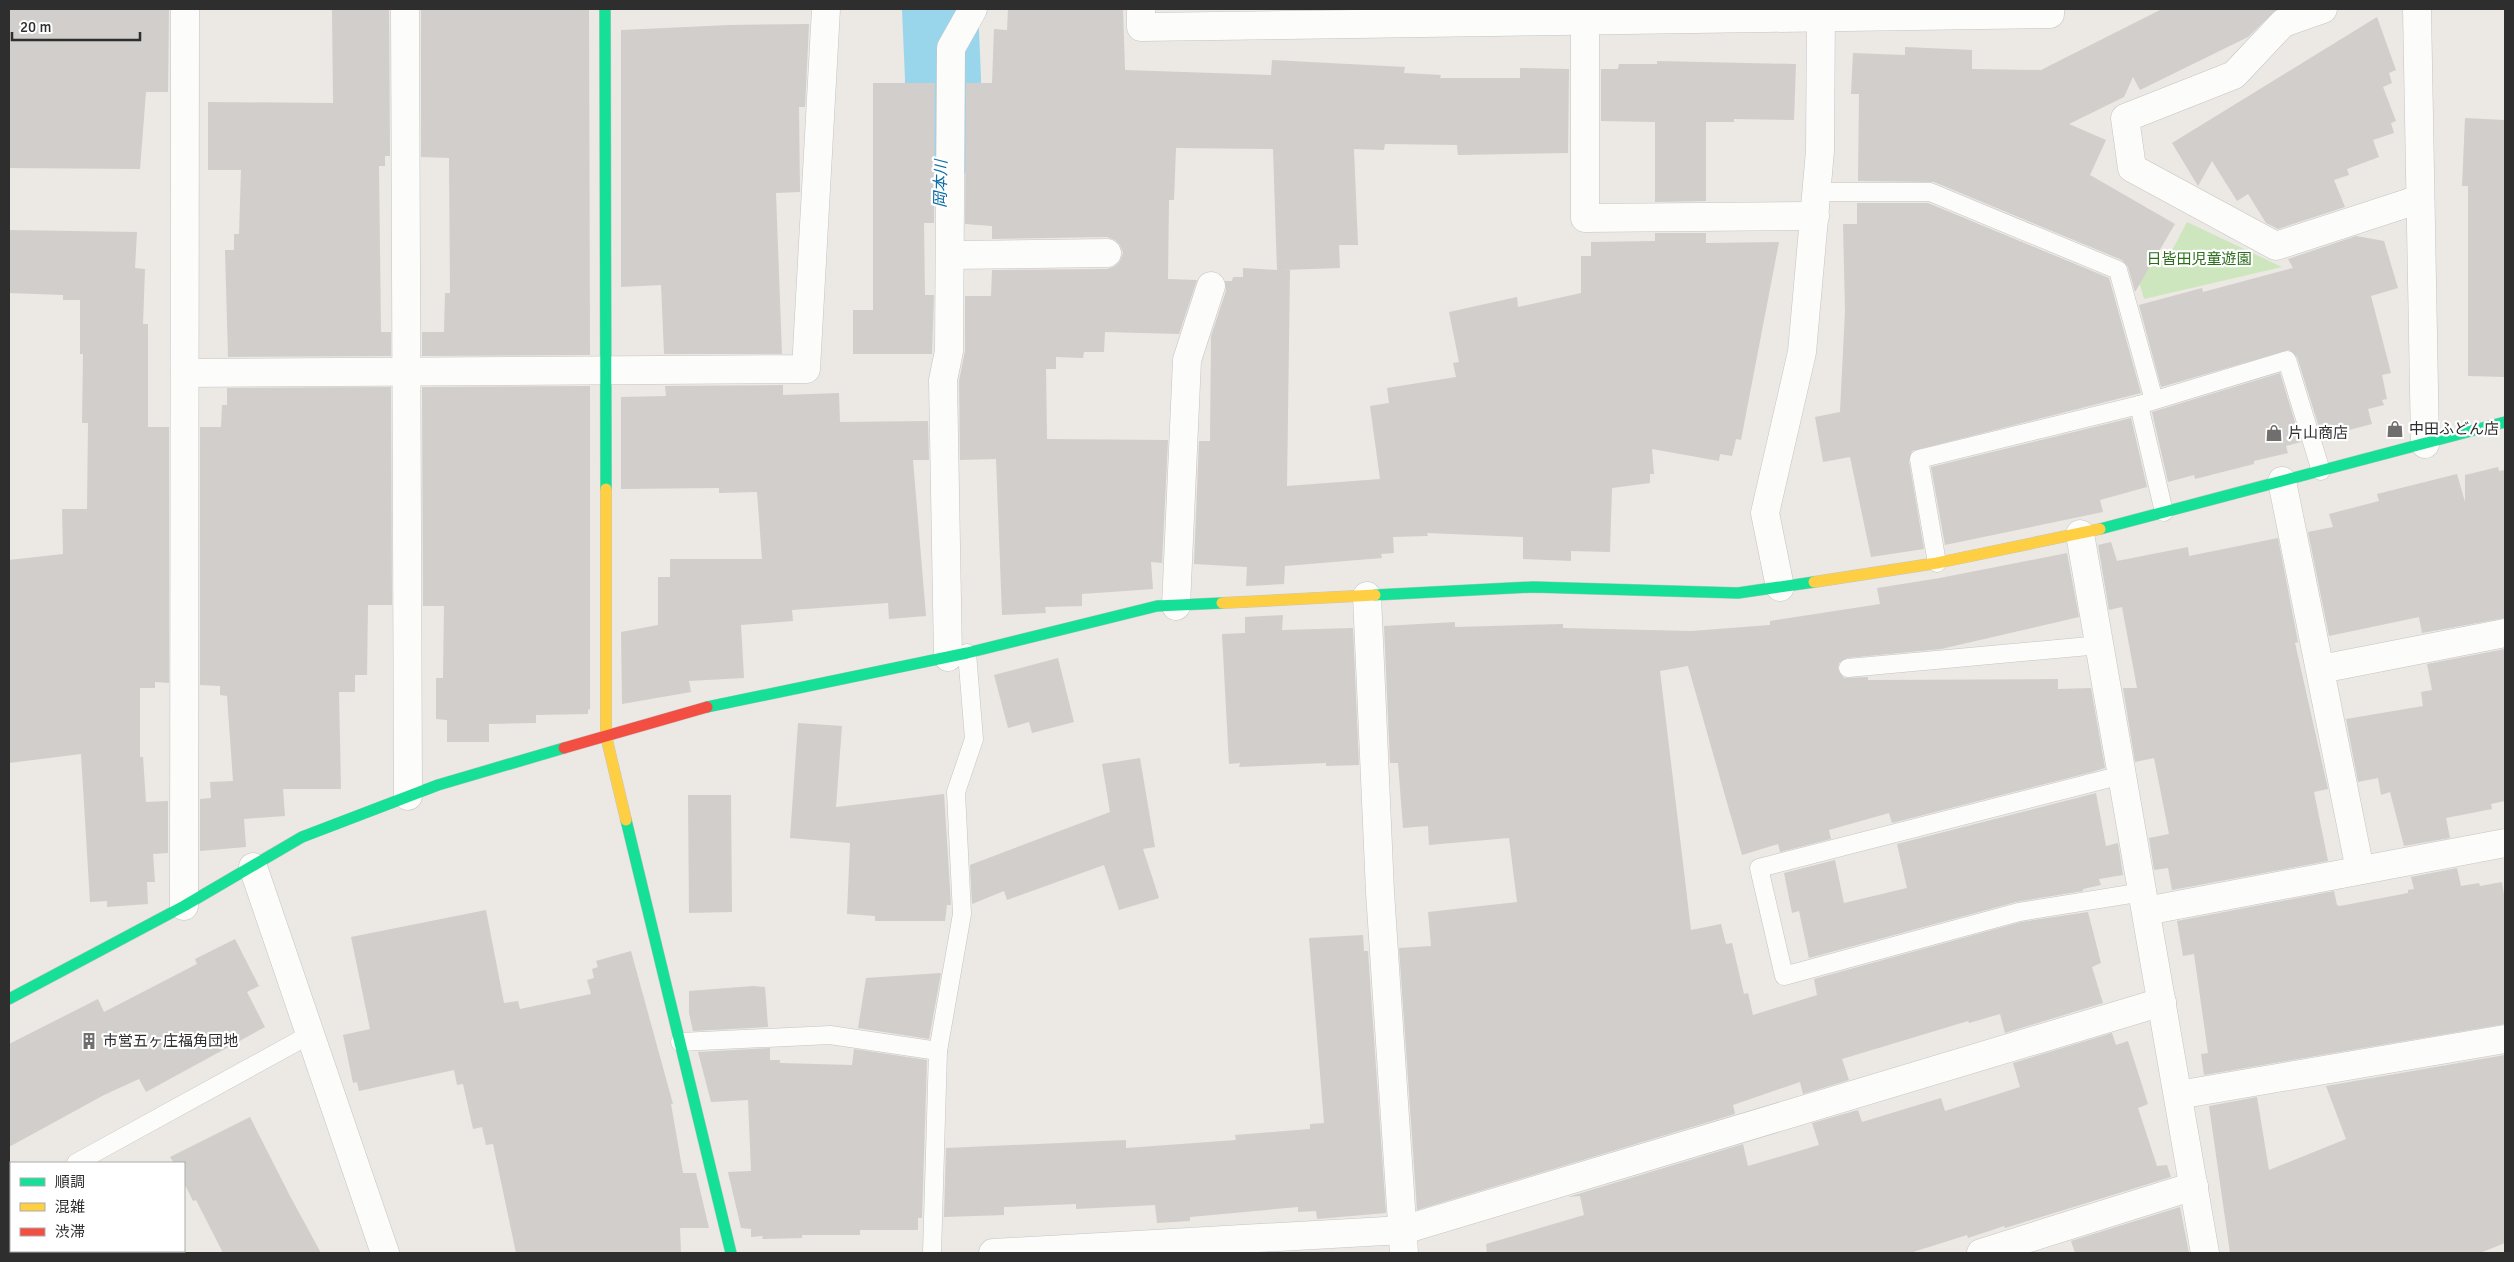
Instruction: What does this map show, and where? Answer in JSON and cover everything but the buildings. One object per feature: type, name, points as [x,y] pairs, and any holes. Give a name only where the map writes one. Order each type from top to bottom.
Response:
[{"type":"street","points":[[184,906],[185,9]]},
{"type":"street","points":[[405,9],[408,796]]},
{"type":"street","points":[[605,9],[606,736],[731,1253]]},
{"type":"street","points":[[185,373],[806,369],[826,9]]},
{"type":"street","points":[[957,655],[943,380],[949,351],[951,48],[974,9]]},
{"type":"street","points":[[1141,9],[1141,27],[1362,16],[1821,13],[2050,14],[2050,9]]},
{"type":"street","points":[[2323,9],[2283,23],[2234,75],[2125,118],[2132,168],[2276,246],[2420,200]]},
{"type":"street","points":[[2417,9],[2425,444]]},
{"type":"street","points":[[1780,587],[1765,513],[1802,352],[1820,151],[1821,13]]},
{"type":"street","points":[[1585,15],[1585,218],[1816,204]]},
{"type":"street","points":[[950,255],[1106,253]]},
{"type":"street","points":[[1176,606],[1187,360],[1211,286]]},
{"type":"street","points":[[9,999],[184,906],[302,837],[438,785],[690,711],[957,655],[1157,606],[1533,587],[1738,593],[1937,563],[2080,534],[2505,422]]},
{"type":"street","points":[[2282,481],[2360,870]]},
{"type":"street","points":[[2080,534],[2205,1253]]},
{"type":"street","points":[[1367,596],[1380,892],[1404,1242]]},
{"type":"street","points":[[2321,669],[2505,633]]},
{"type":"street","points":[[2144,902],[2360,870],[2505,843]]},
{"type":"street","points":[[253,867],[385,1253]]},
{"type":"street","points":[[993,1253],[1404,1242],[2162,1002]]},
{"type":"street","points":[[2178,1095],[2505,1039]]},
{"type":"street","points":[[1981,1253],[2194,1186]]},
{"type":"lane","points":[[1816,204],[1930,192],[2118,270],[2147,402],[2164,512]]},
{"type":"lane","points":[[1937,563],[1919,459],[2147,402],[2286,360],[2321,472]]},
{"type":"lane","points":[[1848,668],[2100,645]]},
{"type":"lane","points":[[932,1253],[938,1051],[962,914],[956,792],[974,739],[957,655]]},
{"type":"lane","points":[[2122,775],[1759,868],[1784,976],[2019,912],[2144,902]]},
{"type":"lane","points":[[78,1162],[309,1034]]},
{"type":"lane","points":[[680,1042],[830,1035],[938,1051]]},
{"type":"green space","name":"日皆田児童遊園","points":[[2187,222],[2282,267],[2144,299],[2135,268],[2167,260]]},
{"type":"waterway","name":"岡本川","points":[[940,9],[943,78],[942,143]]},
{"type":"traffic: fast","points":[[605,9],[606,489]]},
{"type":"traffic: fast","points":[[2100,529],[2505,422]]},
{"type":"traffic: fast","points":[[1375,595],[1533,587],[1738,593],[1814,582]]},
{"type":"traffic: fast","points":[[707,707],[967,653],[1157,606],[1222,603]]},
{"type":"traffic: fast","points":[[9,999],[184,906],[302,837],[438,785],[564,748]]},
{"type":"traffic: fast","points":[[626,820],[731,1253]]},
{"type":"traffic: slow","points":[[606,489],[606,736],[626,820]]},
{"type":"traffic: slow","points":[[1814,582],[1937,563],[2100,529]]},
{"type":"traffic: slow","points":[[1222,603],[1375,595]]},
{"type":"traffic: jam","points":[[564,748],[707,707]]},
{"type":"place","name":"中田ふどん店","points":[[2395,429]]},
{"type":"place","name":"片山商店","points":[[2274,433]]},
{"type":"place","name":"市営五ヶ庄福角団地","points":[[89,1041]]}]
